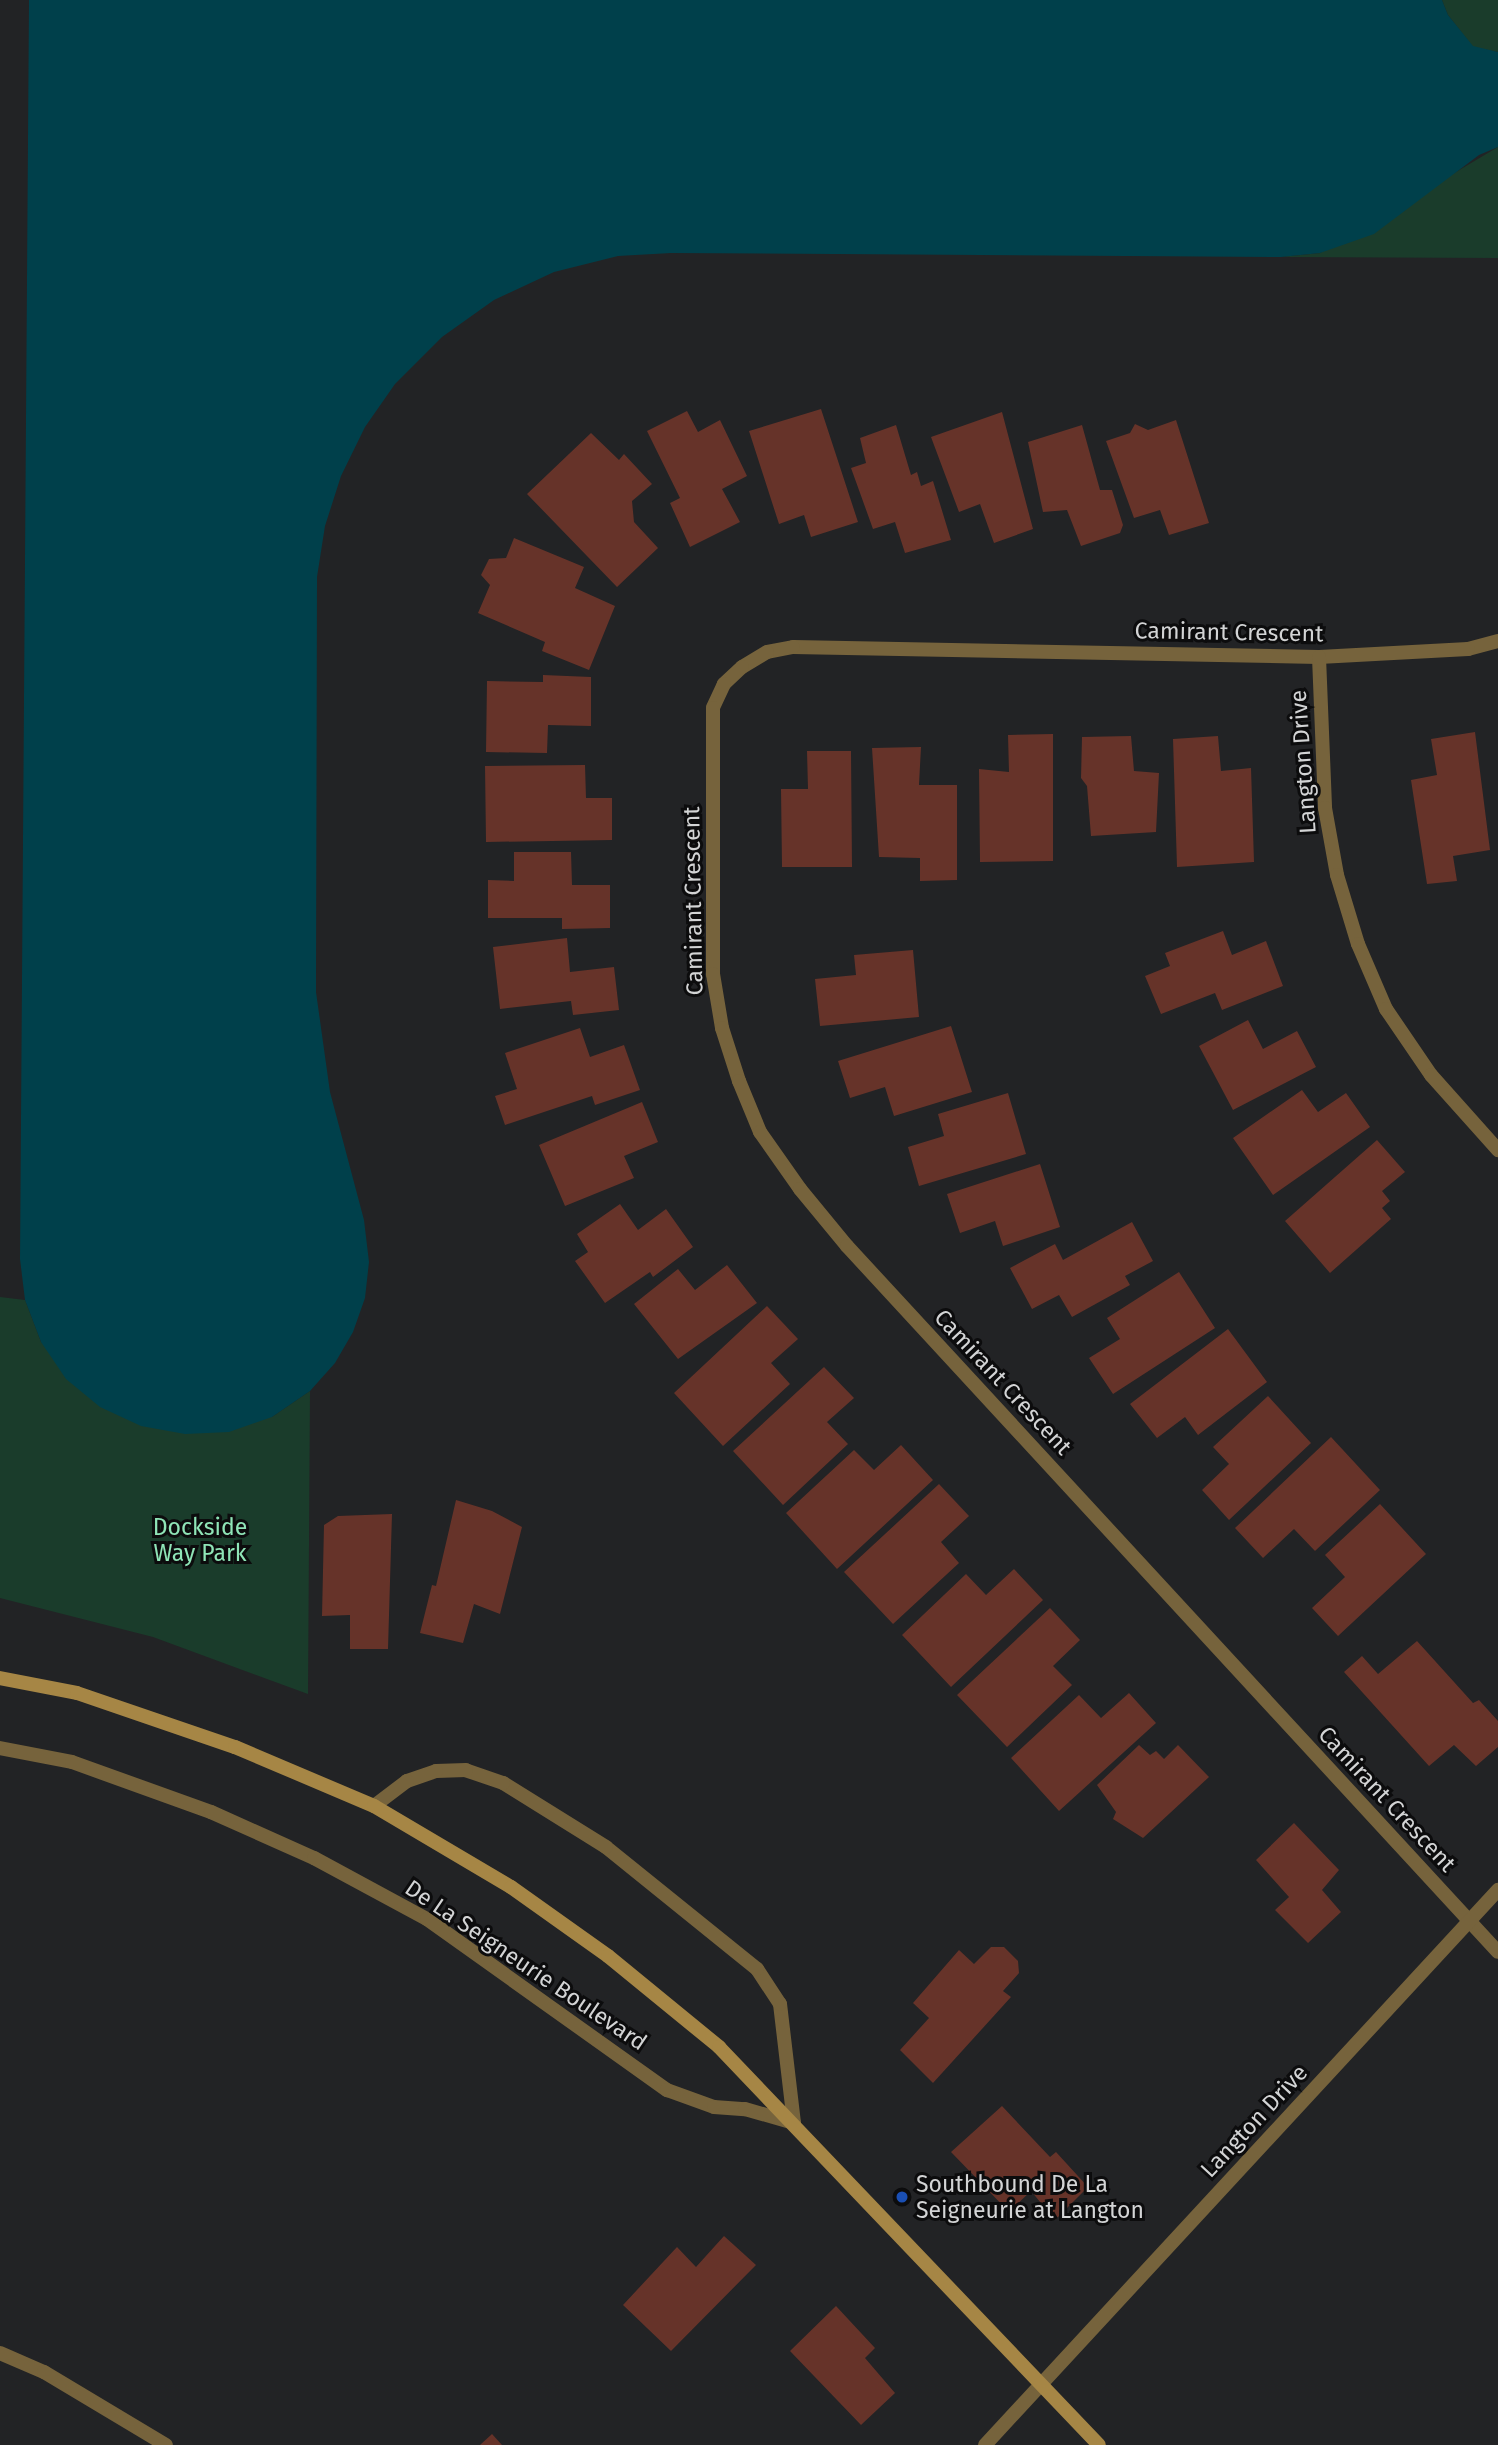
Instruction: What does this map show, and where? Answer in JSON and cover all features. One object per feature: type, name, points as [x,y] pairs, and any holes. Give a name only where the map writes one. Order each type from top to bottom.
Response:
[{"type":"street","name":"Camirant Crescent","points":[[1498,641],[1468,649],[1319,657],[793,647],[767,652],[742,667],[724,684],[713,708],[713,974],[722,1028],[739,1081],[760,1132],[800,1189],[1498,1952]]},
{"type":"street","name":"Langton Drive","points":[[1319,657],[1325,808],[1337,874],[1358,944],[1386,1009],[1432,1075],[1498,1150]]},
{"type":"street","name":"De La Seigneurie Boulevard","points":[[0,1678],[77,1693],[235,1747],[374,1806],[511,1887],[608,1956],[719,2047],[1099,2445]]},
{"type":"street","name":"De La Seigneurie Boulevard","points":[[0,1748],[72,1762],[211,1812],[314,1858],[427,1919],[667,2090],[714,2107],[745,2109],[794,2123]]},
{"type":"street","points":[[374,1806],[407,1781],[436,1771],[466,1770],[503,1783],[606,1847],[757,1969],[780,2004],[794,2123]]},
{"type":"street","name":"Langton Drive","points":[[985,2445],[1498,1890]]},
{"type":"street","points":[[0,2353],[44,2372],[166,2445]]},
{"type":"green space","points":[[1442,0],[1498,0],[1498,52],[1473,47],[1448,15]]},
{"type":"green space","points":[[1498,147],[1498,258],[1281,257],[1320,253]]},
{"type":"green space","name":"Dockside Way Park","points":[[0,1297],[25,1300],[41,1342],[272,1417],[310,1391],[308,1694],[153,1637],[0,1598]]},
{"type":"water","points":[[29,0],[1442,0],[1448,15],[1473,46],[1498,52],[1498,147],[1479,155],[1374,234],[1320,253],[1281,257],[671,253],[618,256],[554,272],[494,300],[442,337],[395,384],[365,427],[341,476],[325,526],[317,577],[316,992],[330,1092],[364,1220],[369,1262],[365,1298],[353,1332],[335,1363],[310,1391],[272,1417],[229,1432],[185,1434],[141,1426],[100,1407],[66,1379],[41,1342],[25,1300],[20,1259]]},
{"type":"building","points":[[821,409],[858,522],[811,537],[804,515],[779,524],[749,431]]},
{"type":"building","points":[[687,411],[698,432],[720,420],[747,476],[722,489],[740,522],[690,547],[670,503],[680,498],[647,431]]},
{"type":"building","points":[[1002,412],[1033,529],[994,543],[980,504],[959,512],[931,437]]},
{"type":"building","points":[[1176,420],[1209,523],[1169,535],[1160,510],[1134,518],[1106,441],[1130,433],[1135,424],[1148,430]]},
{"type":"building","points":[[896,425],[911,475],[917,472],[921,486],[933,481],[951,540],[905,553],[895,522],[873,529],[851,468],[866,463],[860,438]]},
{"type":"building","points":[[1082,425],[1100,490],[1112,490],[1123,525],[1120,533],[1081,546],[1067,510],[1043,512],[1028,442]]},
{"type":"building","points":[[591,433],[619,460],[624,454],[652,484],[632,501],[634,522],[658,548],[617,587],[527,494]]},
{"type":"building","points":[[514,538],[584,567],[575,588],[615,606],[589,670],[542,651],[545,642],[478,613],[490,585],[481,575],[489,559],[506,558]]},
{"type":"building","points":[[543,675],[591,677],[591,726],[548,725],[547,753],[486,752],[487,681],[543,682]]},
{"type":"building","points":[[1475,732],[1490,850],[1453,856],[1457,881],[1427,884],[1411,780],[1437,775],[1431,739]]},
{"type":"building","points":[[1053,734],[1053,861],[980,862],[979,769],[1009,772],[1008,735]]},
{"type":"building","points":[[1131,736],[1134,771],[1159,773],[1156,832],[1091,836],[1087,786],[1081,778],[1082,737]]},
{"type":"building","points":[[1218,736],[1221,771],[1251,768],[1254,862],[1177,867],[1173,739]]},
{"type":"building","points":[[921,747],[919,785],[957,785],[957,880],[920,881],[920,858],[879,857],[872,748]]},
{"type":"building","points":[[807,751],[851,751],[852,867],[782,867],[781,789],[808,789]]},
{"type":"building","points":[[585,765],[586,798],[612,798],[612,840],[486,842],[485,766]]},
{"type":"building","points":[[514,852],[571,852],[572,885],[610,885],[610,928],[562,929],[562,918],[488,918],[488,880],[514,881]]},
{"type":"building","points":[[1223,931],[1232,955],[1266,941],[1283,986],[1222,1010],[1215,993],[1161,1014],[1145,976],[1170,966],[1165,953]]},
{"type":"building","points":[[567,938],[570,972],[614,967],[619,1010],[573,1015],[571,1001],[500,1009],[493,947]]},
{"type":"building","points":[[913,950],[919,1017],[820,1026],[815,979],[856,975],[854,955]]},
{"type":"building","points":[[1248,1020],[1263,1049],[1297,1031],[1316,1067],[1233,1110],[1199,1046]]},
{"type":"building","points":[[951,1026],[972,1092],[894,1116],[885,1087],[850,1098],[838,1061]]},
{"type":"building","points":[[580,1028],[590,1057],[624,1045],[640,1090],[595,1105],[592,1096],[505,1125],[495,1096],[517,1089],[505,1053]]},
{"type":"building","points":[[1302,1090],[1318,1112],[1346,1093],[1370,1127],[1273,1195],[1233,1138]]},
{"type":"building","points":[[1008,1093],[1026,1154],[919,1186],[908,1147],[944,1136],[938,1114]]},
{"type":"building","points":[[642,1102],[658,1142],[624,1156],[634,1178],[565,1206],[539,1145]]},
{"type":"building","points":[[1377,1140],[1405,1172],[1382,1191],[1390,1201],[1382,1208],[1391,1219],[1330,1273],[1285,1221]]},
{"type":"building","points":[[1040,1164],[1060,1227],[1003,1246],[995,1221],[960,1233],[947,1194]]},
{"type":"building","points":[[620,1204],[638,1230],[666,1209],[693,1247],[653,1277],[650,1272],[605,1303],[575,1261],[588,1252],[577,1234]]},
{"type":"building","points":[[1132,1222],[1153,1261],[1125,1276],[1130,1285],[1072,1317],[1059,1295],[1032,1309],[1010,1268],[1055,1244],[1063,1260]]},
{"type":"building","points":[[727,1265],[757,1303],[678,1359],[634,1304],[678,1269],[695,1290]]},
{"type":"building","points":[[1179,1272],[1215,1328],[1113,1394],[1089,1358],[1120,1339],[1107,1318]]},
{"type":"building","points":[[767,1306],[798,1339],[771,1363],[790,1384],[723,1446],[674,1393]]},
{"type":"building","points":[[1228,1329],[1267,1382],[1198,1435],[1185,1417],[1157,1438],[1130,1404]]},
{"type":"building","points":[[824,1367],[854,1398],[827,1422],[848,1444],[783,1505],[733,1451]]},
{"type":"building","points":[[1268,1396],[1311,1443],[1229,1520],[1202,1490],[1229,1464],[1213,1447]]},
{"type":"building","points":[[1331,1437],[1380,1490],[1315,1551],[1294,1529],[1263,1558],[1235,1528]]},
{"type":"building","points":[[901,1445],[933,1480],[837,1569],[786,1513],[854,1450],[874,1470]]},
{"type":"building","points":[[939,1484],[969,1516],[941,1542],[959,1563],[893,1624],[844,1572]]},
{"type":"building","points":[[456,1500],[492,1511],[522,1527],[500,1614],[474,1604],[463,1643],[420,1633],[432,1585],[436,1586]]},
{"type":"building","points":[[1380,1504],[1426,1554],[1338,1636],[1312,1608],[1345,1577],[1325,1555]]},
{"type":"building","points":[[392,1514],[388,1649],[350,1649],[350,1615],[322,1616],[324,1525],[338,1516]]},
{"type":"building","points":[[1014,1569],[1043,1600],[951,1687],[902,1635],[966,1574],[986,1595]]},
{"type":"building","points":[[1050,1608],[1080,1640],[1053,1666],[1072,1685],[1007,1747],[957,1695]]},
{"type":"building","points":[[1417,1641],[1473,1703],[1479,1700],[1498,1721],[1498,1747],[1476,1766],[1454,1745],[1429,1766],[1344,1672],[1362,1656],[1378,1674]]},
{"type":"building","points":[[1129,1693],[1156,1723],[1059,1811],[1011,1758],[1079,1695],[1101,1718]]},
{"type":"building","points":[[1139,1745],[1150,1755],[1156,1751],[1164,1759],[1178,1745],[1209,1777],[1143,1838],[1113,1819],[1116,1812],[1097,1785]]},
{"type":"building","points":[[1294,1823],[1339,1870],[1322,1890],[1341,1912],[1308,1943],[1275,1910],[1289,1897],[1256,1860]]},
{"type":"building","points":[[991,1947],[1004,1947],[1018,1961],[1019,1973],[1003,1991],[1011,1997],[933,2083],[900,2050],[929,2018],[913,2003],[959,1950],[974,1964]]},
{"type":"building","points":[[1002,2106],[1050,2157],[1056,2152],[1088,2187],[1055,2220],[1031,2191],[1009,2212],[951,2152]]},
{"type":"building","points":[[724,2236],[756,2265],[671,2351],[623,2305],[677,2247],[696,2267]]},
{"type":"building","points":[[836,2306],[875,2348],[865,2358],[895,2393],[861,2425],[790,2351]]},
{"type":"building","points":[[492,2434],[502,2445],[480,2445]]},
{"type":"place","name":"Southbound De La Seigneurie at Langton","points":[[902,2197]]}]
